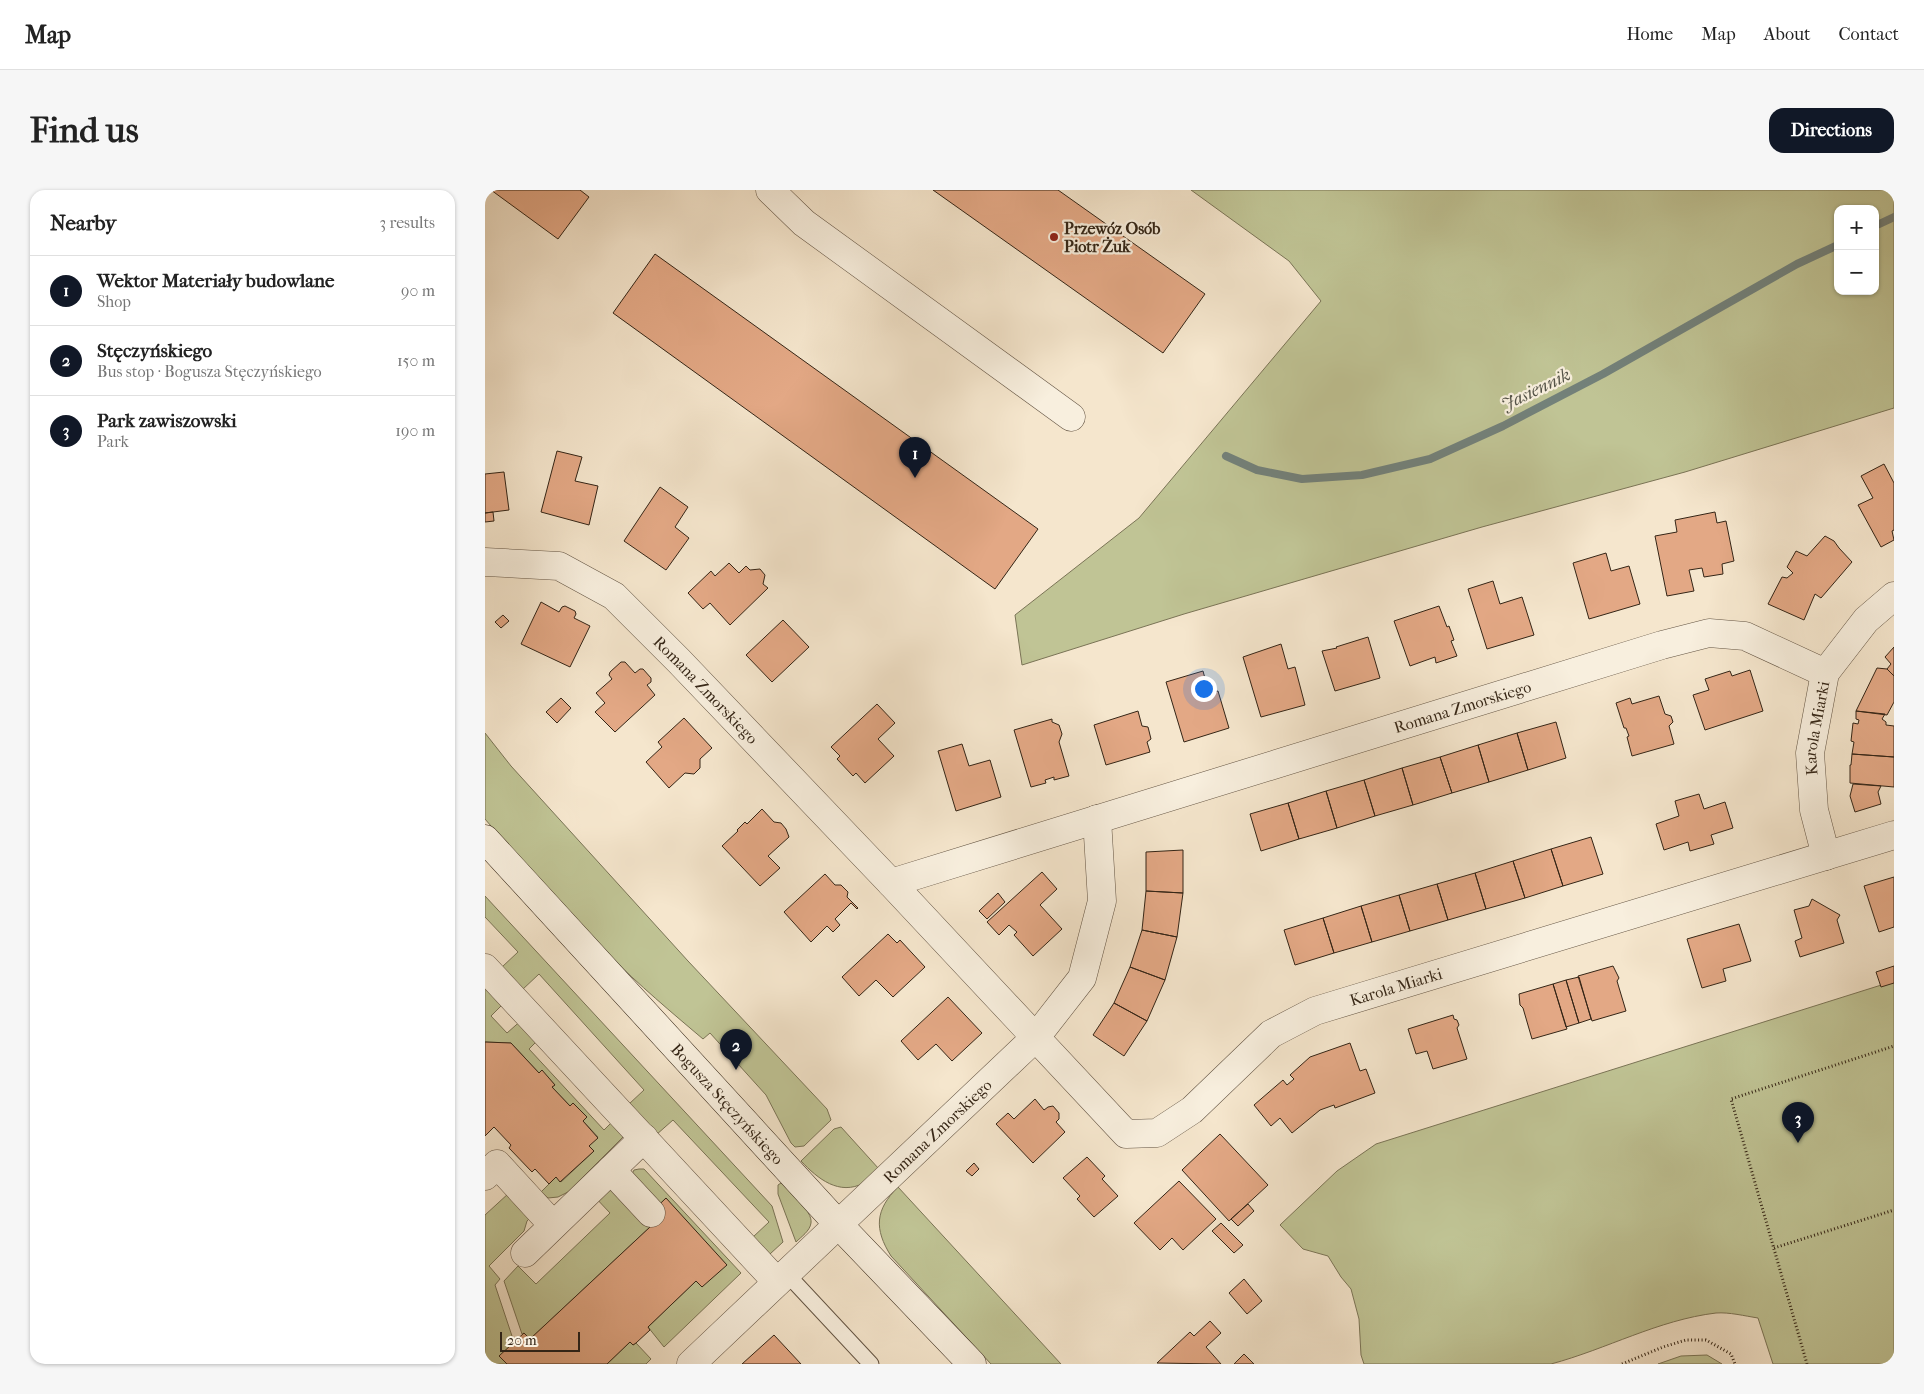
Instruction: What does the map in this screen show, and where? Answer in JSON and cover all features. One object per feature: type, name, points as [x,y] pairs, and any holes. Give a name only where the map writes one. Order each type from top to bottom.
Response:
[{"type":"street","points":[[770,190],[805,223],[1071,417]]},
{"type":"street","name":"Romana Zmorskiego","points":[[485,562],[559,566],[614,596],[679,660],[1036,1037]]},
{"type":"street","name":"Karola Miarki","points":[[1826,856],[1814,810],[1810,753],[1825,673],[1866,620],[1894,596]]},
{"type":"street","name":"Romana Zmorskiego","points":[[891,883],[1653,648],[1709,633],[1745,636],[1825,673]]},
{"type":"street","name":"Romana Zmorskiego","points":[[693,1363],[1036,1037],[1082,978],[1102,901],[1097,819]]},
{"type":"street","name":"Karola Miarki","points":[[1036,1037],[1126,1134],[1157,1133],[1192,1110],[1271,1034],[1315,1011],[1894,835]]},
{"type":"street","name":"Bogusza Stęczyńskiego","points":[[485,840],[839,1224],[972,1364]]},
{"type":"street","points":[[485,968],[644,1138],[781,1278]]},
{"type":"street","points":[[525,1253],[644,1138]]},
{"type":"street","points":[[485,1176],[497,1164],[553,1225]]},
{"type":"street","points":[[611,1170],[651,1213]]},
{"type":"lane","points":[[781,1278],[871,1364]]},
{"type":"path","points":[[1807,1364],[1731,1099],[1894,1046]]},
{"type":"path","points":[[1775,1248],[1894,1210]]},
{"type":"path","points":[[1622,1364],[1663,1347],[1686,1340],[1707,1340],[1731,1354],[1735,1364]]},
{"type":"green space","points":[[1191,190],[1894,190],[1894,408],[1685,472],[1482,527],[1184,614],[1022,665],[1015,615],[1139,518],[1321,301],[1289,261]]},
{"type":"green space","points":[[485,733],[511,766],[688,961],[827,1109],[831,1120],[804,1146],[795,1147],[791,1143],[766,1095],[710,1033],[703,1039],[620,966],[561,905],[485,819]]},
{"type":"green space","points":[[485,896],[772,1206],[783,1242],[770,1254],[753,1237],[769,1222],[673,1120],[656,1135],[629,1104],[644,1090],[539,974],[522,990],[502,967],[518,952],[485,917]]},
{"type":"green space","points":[[1894,981],[1894,1364],[1773,1364],[1758,1318],[1716,1313],[1653,1328],[1551,1364],[1364,1364],[1361,1355],[1359,1319],[1351,1289],[1328,1256],[1303,1249],[1280,1225],[1337,1171],[1376,1144]]},
{"type":"green space","points":[[485,982],[507,1000],[491,1016],[507,1033],[524,1018],[541,1037],[529,1049],[604,1130],[616,1118],[626,1134],[568,1192],[558,1197],[548,1198],[541,1192],[556,1177],[561,1182],[594,1151],[589,1146],[598,1137],[583,1121],[586,1117],[573,1103],[570,1106],[552,1087],[555,1085],[542,1071],[539,1073],[511,1043],[485,1042]]},
{"type":"green space","points":[[841,1127],[879,1169],[866,1182],[855,1187],[846,1188],[829,1184],[801,1161],[834,1129]]},
{"type":"green space","points":[[644,1169],[741,1273],[664,1347],[648,1327],[696,1281],[702,1287],[666,1199],[661,1203],[648,1193],[632,1174],[634,1170]]},
{"type":"green space","points":[[781,1183],[800,1201],[811,1218],[809,1229],[796,1242],[778,1194],[778,1185]]},
{"type":"green space","points":[[610,1187],[650,1227],[530,1339],[524,1333],[522,1334],[504,1281],[518,1266],[536,1284],[610,1213],[593,1195]]},
{"type":"green space","points":[[898,1187],[1061,1364],[991,1364],[891,1256],[882,1237],[879,1220],[890,1195]]},
{"type":"green space","points":[[509,1193],[531,1217],[527,1221],[524,1231],[489,1266],[500,1279],[495,1285],[514,1342],[500,1356],[507,1364],[485,1364],[485,1215]]},
{"type":"green space","points":[[630,1342],[633,1345],[636,1343],[651,1359],[646,1364],[607,1364]]},
{"type":"green space","points":[[1707,1355],[1722,1364],[1658,1364],[1681,1356]]},
{"type":"building","points":[[491,190],[580,190],[589,197],[558,239]]},
{"type":"building","points":[[933,190],[1058,190],[1205,294],[1163,353]]},
{"type":"building","points":[[655,254],[1038,529],[995,589],[613,313]]},
{"type":"building","points":[[557,451],[582,457],[575,481],[598,486],[589,525],[541,512]]},
{"type":"building","points":[[1884,464],[1894,483],[1894,530],[1892,531],[1894,540],[1881,547],[1858,505],[1873,498],[1861,476]]},
{"type":"building","points":[[504,472],[509,510],[485,513],[485,474]]},
{"type":"building","points":[[660,487],[688,507],[675,527],[689,538],[666,570],[624,541]]},
{"type":"building","points":[[493,512],[494,521],[485,522],[485,513]]},
{"type":"building","points":[[1715,512],[1717,523],[1726,521],[1734,561],[1722,564],[1723,574],[1704,577],[1702,568],[1689,570],[1694,591],[1667,596],[1655,536],[1677,532],[1675,520]]},
{"type":"building","points":[[1825,536],[1834,541],[1852,562],[1821,598],[1815,594],[1804,620],[1768,604],[1782,577],[1787,578],[1793,573],[1787,567],[1796,551],[1807,556]]},
{"type":"building","points":[[1606,553],[1611,571],[1629,566],[1640,604],[1589,619],[1573,563]]},
{"type":"building","points":[[729,563],[739,573],[746,566],[750,570],[760,569],[765,575],[763,584],[768,588],[730,625],[710,603],[703,609],[688,593],[711,571],[715,576]]},
{"type":"building","points":[[1493,581],[1500,604],[1522,597],[1534,635],[1487,649],[1468,589]]},
{"type":"building","points":[[541,602],[559,612],[565,606],[575,611],[574,618],[590,626],[570,667],[521,644]]},
{"type":"building","points":[[1439,606],[1447,627],[1449,626],[1454,640],[1451,641],[1457,656],[1436,663],[1435,657],[1410,666],[1394,621]]},
{"type":"building","points":[[503,615],[509,621],[501,628],[495,622]]},
{"type":"building","points":[[783,620],[809,647],[772,682],[746,655]]},
{"type":"building","points":[[1368,637],[1380,678],[1335,691],[1322,651]]},
{"type":"building","points":[[1281,644],[1288,669],[1295,667],[1305,705],[1261,717],[1243,657]]},
{"type":"building","points":[[1894,647],[1894,676],[1887,669],[1891,664],[1885,657]]},
{"type":"building","points":[[621,662],[625,662],[635,673],[643,669],[651,678],[651,682],[647,685],[655,695],[615,732],[595,712],[605,703],[596,693],[612,679],[609,675],[610,672]]},
{"type":"building","points":[[1877,668],[1887,669],[1894,676],[1894,702],[1887,715],[1856,711]]},
{"type":"building","points":[[1750,670],[1763,711],[1705,730],[1693,695],[1709,690],[1705,679],[1730,671],[1732,676]]},
{"type":"building","points":[[1203,671],[1209,693],[1218,691],[1229,728],[1184,742],[1166,682]]},
{"type":"building","points":[[1659,696],[1665,714],[1671,716],[1673,722],[1669,726],[1674,744],[1632,756],[1627,737],[1629,736],[1626,728],[1624,728],[1616,703],[1630,698],[1632,704]]},
{"type":"building","points":[[561,698],[571,708],[557,723],[546,712]]},
{"type":"building","points":[[877,704],[895,723],[878,739],[894,756],[865,783],[856,773],[853,776],[837,759],[840,756],[831,747]]},
{"type":"building","points":[[1138,711],[1142,726],[1148,727],[1151,739],[1147,742],[1150,752],[1106,765],[1094,725]]},
{"type":"building","points":[[1856,711],[1885,714],[1882,719],[1886,722],[1886,725],[1894,726],[1894,757],[1852,754],[1854,742],[1851,741],[1853,723],[1858,724],[1859,720],[1856,719]]},
{"type":"building","points":[[684,718],[712,748],[700,759],[700,768],[694,774],[685,773],[669,788],[646,762],[662,747],[658,742]]},
{"type":"building","points":[[1052,719],[1052,722],[1059,725],[1062,734],[1059,742],[1069,776],[1054,780],[1054,777],[1045,780],[1046,783],[1031,787],[1014,730]]},
{"type":"building","points":[[1556,722],[1566,758],[1528,770],[1517,733]]},
{"type":"building","points":[[1517,733],[1528,770],[1489,782],[1478,745]]},
{"type":"building","points":[[962,744],[969,766],[990,760],[1001,797],[956,811],[938,751]]},
{"type":"building","points":[[1478,745],[1489,782],[1452,793],[1440,757]]},
{"type":"building","points":[[1852,754],[1894,757],[1894,787],[1850,783]]},
{"type":"building","points":[[1440,757],[1452,793],[1413,805],[1402,768]]},
{"type":"building","points":[[1402,768],[1413,805],[1375,816],[1364,780]]},
{"type":"building","points":[[1364,780],[1375,816],[1337,828],[1326,791]]},
{"type":"building","points":[[1853,784],[1881,786],[1878,792],[1881,804],[1855,812],[1850,796]]},
{"type":"building","points":[[1326,791],[1337,828],[1299,839],[1288,803]]},
{"type":"building","points":[[1699,794],[1704,809],[1725,802],[1733,828],[1711,835],[1714,844],[1690,851],[1688,842],[1664,850],[1656,824],[1679,816],[1675,801]]},
{"type":"building","points":[[1288,803],[1299,839],[1261,851],[1250,814]]},
{"type":"building","points":[[762,809],[774,822],[781,823],[789,837],[768,856],[780,868],[760,886],[722,846],[745,822],[747,824]]},
{"type":"building","points":[[1591,837],[1603,874],[1563,886],[1551,849]]},
{"type":"building","points":[[1551,849],[1563,886],[1525,898],[1513,861]]},
{"type":"building","points":[[1183,850],[1183,893],[1146,891],[1146,852]]},
{"type":"building","points":[[1513,861],[1525,898],[1486,909],[1475,873]]},
{"type":"building","points":[[1042,872],[1057,889],[1040,905],[1062,929],[1033,956],[1014,935],[1017,932],[1009,925],[999,935],[987,922]]},
{"type":"building","points":[[1475,873],[1486,909],[1448,920],[1437,884]]},
{"type":"building","points":[[825,874],[835,885],[841,885],[848,892],[847,897],[858,908],[851,903],[835,919],[840,925],[833,932],[827,926],[811,942],[784,912]]},
{"type":"building","points":[[1894,877],[1894,927],[1879,932],[1864,886]]},
{"type":"building","points":[[1437,884],[1448,920],[1410,931],[1399,895]]},
{"type":"building","points":[[1146,891],[1183,893],[1177,937],[1142,930]]},
{"type":"building","points":[[998,893],[1005,902],[987,919],[979,911]]},
{"type":"building","points":[[1399,895],[1410,931],[1372,942],[1361,906]]},
{"type":"building","points":[[1812,899],[1840,915],[1837,920],[1844,943],[1800,957],[1795,941],[1802,938],[1794,910],[1809,906]]},
{"type":"building","points":[[1361,906],[1372,942],[1334,953],[1323,918]]},
{"type":"building","points":[[1323,918],[1334,953],[1295,965],[1284,930]]},
{"type":"building","points":[[1739,924],[1751,961],[1723,969],[1726,981],[1702,988],[1687,939]]},
{"type":"building","points":[[1142,930],[1177,937],[1165,980],[1130,967]]},
{"type":"building","points":[[888,934],[897,943],[900,940],[925,967],[893,997],[876,980],[859,996],[842,977]]},
{"type":"building","points":[[1613,966],[1619,978],[1617,981],[1626,1011],[1592,1021],[1578,976]]},
{"type":"building","points":[[1894,966],[1894,983],[1881,987],[1876,972]]},
{"type":"building","points":[[1130,967],[1165,980],[1147,1021],[1114,1003]]},
{"type":"building","points":[[1579,977],[1591,1019],[1579,1023],[1566,980]]},
{"type":"building","points":[[1566,980],[1579,1023],[1566,1027],[1553,984]]},
{"type":"building","points":[[1553,984],[1567,1029],[1532,1039],[1523,1008],[1520,1005],[1519,994]]},
{"type":"building","points":[[948,997],[982,1033],[952,1061],[936,1044],[918,1060],[901,1041]]},
{"type":"building","points":[[1114,1003],[1147,1021],[1124,1056],[1093,1035]]},
{"type":"building","points":[[1453,1015],[1459,1025],[1457,1028],[1467,1059],[1433,1069],[1427,1051],[1416,1054],[1408,1029]]},
{"type":"building","points":[[485,1042],[511,1043],[539,1073],[542,1070],[555,1085],[552,1087],[570,1106],[573,1103],[587,1117],[583,1121],[598,1138],[589,1146],[594,1151],[560,1182],[556,1177],[549,1184],[535,1169],[532,1172],[509,1148],[511,1145],[494,1127],[485,1136]]},
{"type":"building","points":[[1350,1043],[1360,1071],[1366,1069],[1375,1093],[1335,1108],[1334,1105],[1320,1110],[1292,1133],[1280,1118],[1271,1126],[1254,1105],[1283,1080],[1287,1085],[1294,1079],[1290,1075],[1310,1057]]},
{"type":"building","points":[[1035,1099],[1044,1110],[1053,1106],[1059,1113],[1059,1119],[1056,1122],[1065,1132],[1033,1163],[996,1124],[1008,1113],[1014,1119]]},
{"type":"building","points":[[1220,1134],[1268,1185],[1229,1221],[1182,1170]]},
{"type":"building","points":[[1087,1157],[1105,1176],[1102,1179],[1118,1196],[1094,1217],[1077,1199],[1080,1196],[1063,1178]]},
{"type":"building","points":[[974,1163],[979,1169],[972,1176],[966,1171]]},
{"type":"building","points":[[1179,1181],[1216,1219],[1183,1250],[1172,1238],[1160,1250],[1134,1223]]},
{"type":"building","points":[[666,1198],[727,1265],[702,1287],[696,1281],[648,1327],[650,1330],[633,1345],[630,1342],[607,1364],[507,1364],[499,1356],[524,1333],[530,1339],[650,1227],[643,1220]]},
{"type":"building","points":[[1248,1204],[1254,1211],[1238,1226],[1231,1219]]},
{"type":"building","points":[[1221,1223],[1243,1245],[1234,1253],[1212,1231]]},
{"type":"building","points":[[1244,1279],[1262,1301],[1247,1314],[1229,1293]]},
{"type":"building","points":[[1210,1321],[1221,1333],[1206,1347],[1221,1364],[1157,1363],[1190,1332],[1194,1336]]},
{"type":"building","points":[[774,1335],[801,1364],[742,1364]]},
{"type":"building","points":[[1244,1354],[1254,1364],[1234,1364]]},
{"type":"waterway","name":"Jasiennik","points":[[1879,224],[1894,217]]},
{"type":"waterway","name":"Jasiennik","points":[[1226,456],[1257,470],[1302,479],[1362,475],[1430,459],[1503,426],[1603,374],[1797,264],[1834,247]]},
{"type":"place","name":"Przewóz Osób Piotr Żuk","points":[[1054,237]]},
{"type":"place","name":"Wektor Materiały budowlane","points":[[915,478]]},
{"type":"place","name":"Stęczyńskiego","points":[[736,1070]]},
{"type":"place","name":"Park zawiszowski","points":[[1798,1143]]}]
